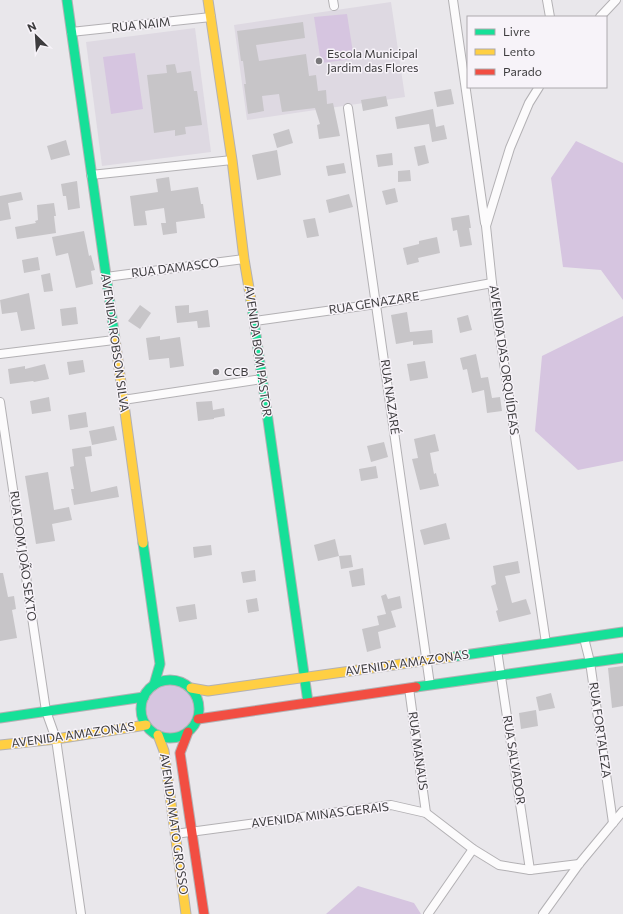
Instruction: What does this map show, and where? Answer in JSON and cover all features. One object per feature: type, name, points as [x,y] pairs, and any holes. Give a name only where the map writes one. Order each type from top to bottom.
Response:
[{"type":"street","name":"AVENIDA ROBSON SILVA","points":[[67,0],[160,664],[154,685]]},
{"type":"street","name":"AVENIDA BOM PASTOR","points":[[208,0],[232,160],[244,259],[255,321],[308,702]]},
{"type":"street","points":[[453,0],[486,226]]},
{"type":"street","points":[[547,0],[550,16]]},
{"type":"street","points":[[601,16],[616,0]]},
{"type":"street","name":"RUA NAIM","points":[[71,32],[210,17]]},
{"type":"street","name":"AVENIDA DAS ORQUÍDEAS","points":[[538,88],[528,103],[510,148],[486,226],[492,283],[546,643]]},
{"type":"street","name":"RUA NAZARÉ","points":[[348,108],[430,685]]},
{"type":"street","points":[[91,175],[232,160]]},
{"type":"street","name":"RUA DAMASCO","points":[[106,277],[244,259]]},
{"type":"street","name":"RUA GENAZARE","points":[[255,321],[376,304],[492,283]]},
{"type":"street","points":[[0,354],[114,340]]},
{"type":"street","points":[[123,400],[262,379]]},
{"type":"street","name":"RUA DOM JOÃO SEXTO","points":[[0,402],[46,711],[56,739],[81,914]]},
{"type":"street","name":"AVENIDA AMAZONAS","points":[[191,688],[208,692],[623,632]]},
{"type":"street","name":"RUA FORTALEZA","points":[[584,638],[590,662],[613,823]]},
{"type":"street","name":"RUA SALVADOR","points":[[497,650],[530,870]]},
{"type":"street","name":"AVENIDA AMAZONAS","points":[[198,719],[623,658]]},
{"type":"street","points":[[160,664],[176,680]]},
{"type":"street","points":[[167,680],[176,680],[191,688],[199,703],[198,719],[188,732],[182,735],[166,737],[158,735],[151,731],[146,725],[141,707],[144,697],[149,689],[154,685],[167,680]]},
{"type":"street","name":"RUA MANAUS","points":[[409,688],[426,813]]},
{"type":"street","points":[[0,718],[144,697]]},
{"type":"street","name":"AVENIDA AMAZONAS","points":[[0,745],[56,739],[146,725]]},
{"type":"street","name":"AVENIDA MATO GROSSO","points":[[188,732],[180,753],[204,914]]},
{"type":"street","name":"AVENIDA MATO GROSSO","points":[[158,735],[164,751],[186,914]]},
{"type":"street","name":"AVENIDA MINAS GERAIS","points":[[175,834],[391,805],[426,813],[473,849],[499,865],[530,870],[579,864]]},
{"type":"street","points":[[543,914],[579,864],[623,811]]},
{"type":"street","points":[[428,914],[473,849]]},
{"type":"shaded area","name":"Escola Municipal Jardim das Flores","points":[[391,2],[405,97],[247,120],[234,25]]},
{"type":"shaded area","points":[[347,14],[354,59],[321,63],[314,17]]},
{"type":"shaded area","points":[[195,28],[211,152],[102,166],[86,42]]},
{"type":"shaded area","points":[[135,53],[143,109],[111,114],[103,57]]},
{"type":"shaded area","points":[[576,141],[623,163],[623,300],[601,270],[563,267],[551,178]]},
{"type":"shaded area","points":[[623,316],[623,461],[578,470],[535,431],[542,356]]},
{"type":"shaded area","points":[[164,683],[174,683],[187,690],[194,703],[194,713],[187,726],[174,733],[164,733],[155,729],[148,722],[144,713],[144,703],[148,694],[155,687]]},
{"type":"shaded area","points":[[358,886],[414,903],[421,914],[326,914]]},
{"type":"building","points":[[303,22],[305,38],[256,45],[259,61],[306,54],[309,76],[316,75],[318,91],[326,90],[327,104],[333,103],[340,136],[319,139],[317,125],[320,124],[315,108],[282,112],[279,94],[262,96],[264,111],[248,114],[243,61],[241,61],[237,31]]},
{"type":"building","points":[[175,64],[177,73],[191,71],[194,91],[197,91],[202,125],[185,127],[186,134],[175,136],[175,130],[154,133],[147,75],[167,73],[166,65]]},
{"type":"building","points":[[451,89],[454,104],[437,107],[434,92]]},
{"type":"building","points":[[386,96],[388,106],[363,111],[361,100]]},
{"type":"building","points":[[433,109],[436,127],[444,125],[447,139],[432,142],[429,124],[397,129],[395,117]]},
{"type":"building","points":[[289,129],[293,143],[277,148],[273,134]]},
{"type":"building","points":[[66,140],[70,155],[51,160],[47,146]]},
{"type":"building","points":[[425,145],[429,163],[418,166],[414,147]]},
{"type":"building","points":[[277,150],[281,175],[257,180],[252,155]]},
{"type":"building","points":[[392,153],[393,165],[378,167],[376,155]]},
{"type":"building","points":[[344,163],[346,173],[328,176],[326,166]]},
{"type":"building","points":[[410,170],[411,181],[398,182],[398,171]]},
{"type":"building","points":[[169,177],[171,191],[198,187],[205,218],[176,222],[177,233],[163,235],[161,223],[166,223],[164,208],[145,211],[147,225],[134,226],[130,196],[158,192],[156,179]]},
{"type":"building","points":[[77,181],[80,208],[68,210],[66,196],[63,196],[61,184]]},
{"type":"building","points":[[395,188],[398,202],[386,205],[382,191]]},
{"type":"building","points":[[21,192],[23,200],[8,203],[11,219],[0,221],[0,196]]},
{"type":"building","points":[[349,194],[353,207],[329,213],[326,200]]},
{"type":"building","points":[[54,203],[56,233],[17,239],[15,227],[36,223],[35,221],[38,220],[37,205]]},
{"type":"building","points":[[469,215],[471,228],[469,228],[472,245],[460,247],[457,230],[453,231],[451,218]]},
{"type":"building","points":[[315,218],[319,236],[307,238],[303,220]]},
{"type":"building","points":[[84,231],[89,256],[91,255],[95,270],[91,271],[93,284],[76,288],[68,253],[56,256],[52,237]]},
{"type":"building","points":[[437,237],[440,253],[418,258],[419,262],[407,265],[403,248],[419,244],[419,241]]},
{"type":"building","points":[[38,257],[40,270],[24,273],[22,260]]},
{"type":"building","points":[[50,273],[53,291],[44,292],[41,275]]},
{"type":"building","points":[[29,293],[35,329],[21,331],[17,312],[2,314],[0,300]]},
{"type":"building","points":[[140,305],[151,313],[140,329],[128,321]]},
{"type":"building","points":[[189,305],[189,313],[208,310],[210,327],[198,328],[197,321],[177,323],[175,306]]},
{"type":"building","points":[[76,307],[78,324],[62,326],[60,309]]},
{"type":"building","points":[[407,312],[410,332],[432,330],[433,343],[413,345],[413,341],[396,344],[391,315]]},
{"type":"building","points":[[468,315],[472,330],[460,333],[457,318]]},
{"type":"building","points":[[160,336],[160,340],[180,337],[184,366],[170,368],[169,358],[149,360],[146,338]]},
{"type":"building","points":[[476,354],[481,378],[488,377],[492,398],[500,397],[502,411],[487,413],[484,390],[472,393],[467,369],[463,370],[460,358]]},
{"type":"building","points":[[83,360],[85,372],[69,375],[67,362]]},
{"type":"building","points":[[425,361],[428,378],[410,381],[407,364]]},
{"type":"building","points":[[45,364],[49,379],[10,384],[8,369],[25,366],[25,369]]},
{"type":"building","points":[[49,397],[51,411],[32,414],[30,401]]},
{"type":"building","points":[[212,401],[213,410],[224,408],[225,416],[198,421],[196,402]]},
{"type":"building","points":[[86,412],[88,427],[70,430],[68,415]]},
{"type":"building","points":[[114,426],[117,440],[92,445],[89,431]]},
{"type":"building","points":[[435,434],[439,451],[430,453],[434,474],[436,473],[439,486],[420,490],[412,459],[418,458],[414,439]]},
{"type":"building","points":[[384,442],[388,457],[371,462],[367,446]]},
{"type":"building","points":[[91,446],[92,456],[85,457],[91,492],[117,486],[119,497],[74,505],[71,489],[74,489],[70,467],[74,466],[72,449]]},
{"type":"building","points":[[376,466],[378,478],[361,481],[359,469]]},
{"type":"building","points":[[48,472],[54,510],[69,507],[72,520],[52,524],[55,541],[36,544],[25,476]]},
{"type":"building","points":[[446,523],[450,539],[424,545],[420,530]]},
{"type":"building","points":[[335,539],[339,556],[318,561],[314,545]]},
{"type":"building","points":[[211,545],[212,555],[194,558],[193,547]]},
{"type":"building","points":[[351,555],[353,567],[341,569],[339,556]]},
{"type":"building","points":[[518,561],[520,573],[505,576],[512,603],[526,599],[531,614],[499,622],[496,611],[498,610],[491,586],[496,584],[493,566]]},
{"type":"building","points":[[363,568],[365,585],[352,587],[349,571]]},
{"type":"building","points":[[255,570],[256,581],[243,583],[241,572]]},
{"type":"building","points":[[0,573],[3,573],[8,597],[14,596],[16,609],[12,610],[17,638],[0,641]]},
{"type":"building","points":[[386,594],[388,599],[400,596],[402,608],[391,611],[396,627],[378,632],[381,648],[367,652],[362,629],[379,625],[377,616],[386,614],[381,596]]},
{"type":"building","points":[[257,598],[259,611],[248,613],[246,600]]},
{"type":"building","points":[[195,604],[197,619],[179,622],[176,607]]},
{"type":"building","points":[[623,666],[623,706],[612,708],[608,668]]},
{"type":"building","points":[[551,693],[555,708],[539,711],[536,697]]},
{"type":"building","points":[[536,710],[538,726],[521,729],[519,713]]},
{"type":"traffic: fast","points":[[67,0],[115,339]]},
{"type":"traffic: fast","points":[[251,300],[308,702]]},
{"type":"traffic: fast","points":[[143,543],[160,664],[154,685]]},
{"type":"traffic: fast","points":[[451,657],[623,632]]},
{"type":"traffic: fast","points":[[416,687],[623,658]]},
{"type":"traffic: fast","points":[[170,680],[181,682],[194,693],[197,698],[199,709],[197,720],[186,733],[181,736],[170,738],[159,736],[146,725],[143,720],[141,709],[143,698],[154,685],[159,682],[170,680]]},
{"type":"traffic: fast","points":[[0,718],[144,697]]},
{"type":"traffic: slow","points":[[208,0],[251,300]]},
{"type":"traffic: slow","points":[[115,339],[143,543]]},
{"type":"traffic: slow","points":[[191,688],[208,691],[451,657]]},
{"type":"traffic: slow","points":[[0,745],[56,739],[146,725]]},
{"type":"traffic: slow","points":[[158,735],[164,751],[186,914]]},
{"type":"traffic: jam","points":[[198,719],[416,687]]},
{"type":"traffic: jam","points":[[188,732],[180,753],[204,914]]},
{"type":"place","name":"Escola Municipal Jardim das Flores","points":[[319,61]]},
{"type":"place","name":"CCB","points":[[216,372]]}]
